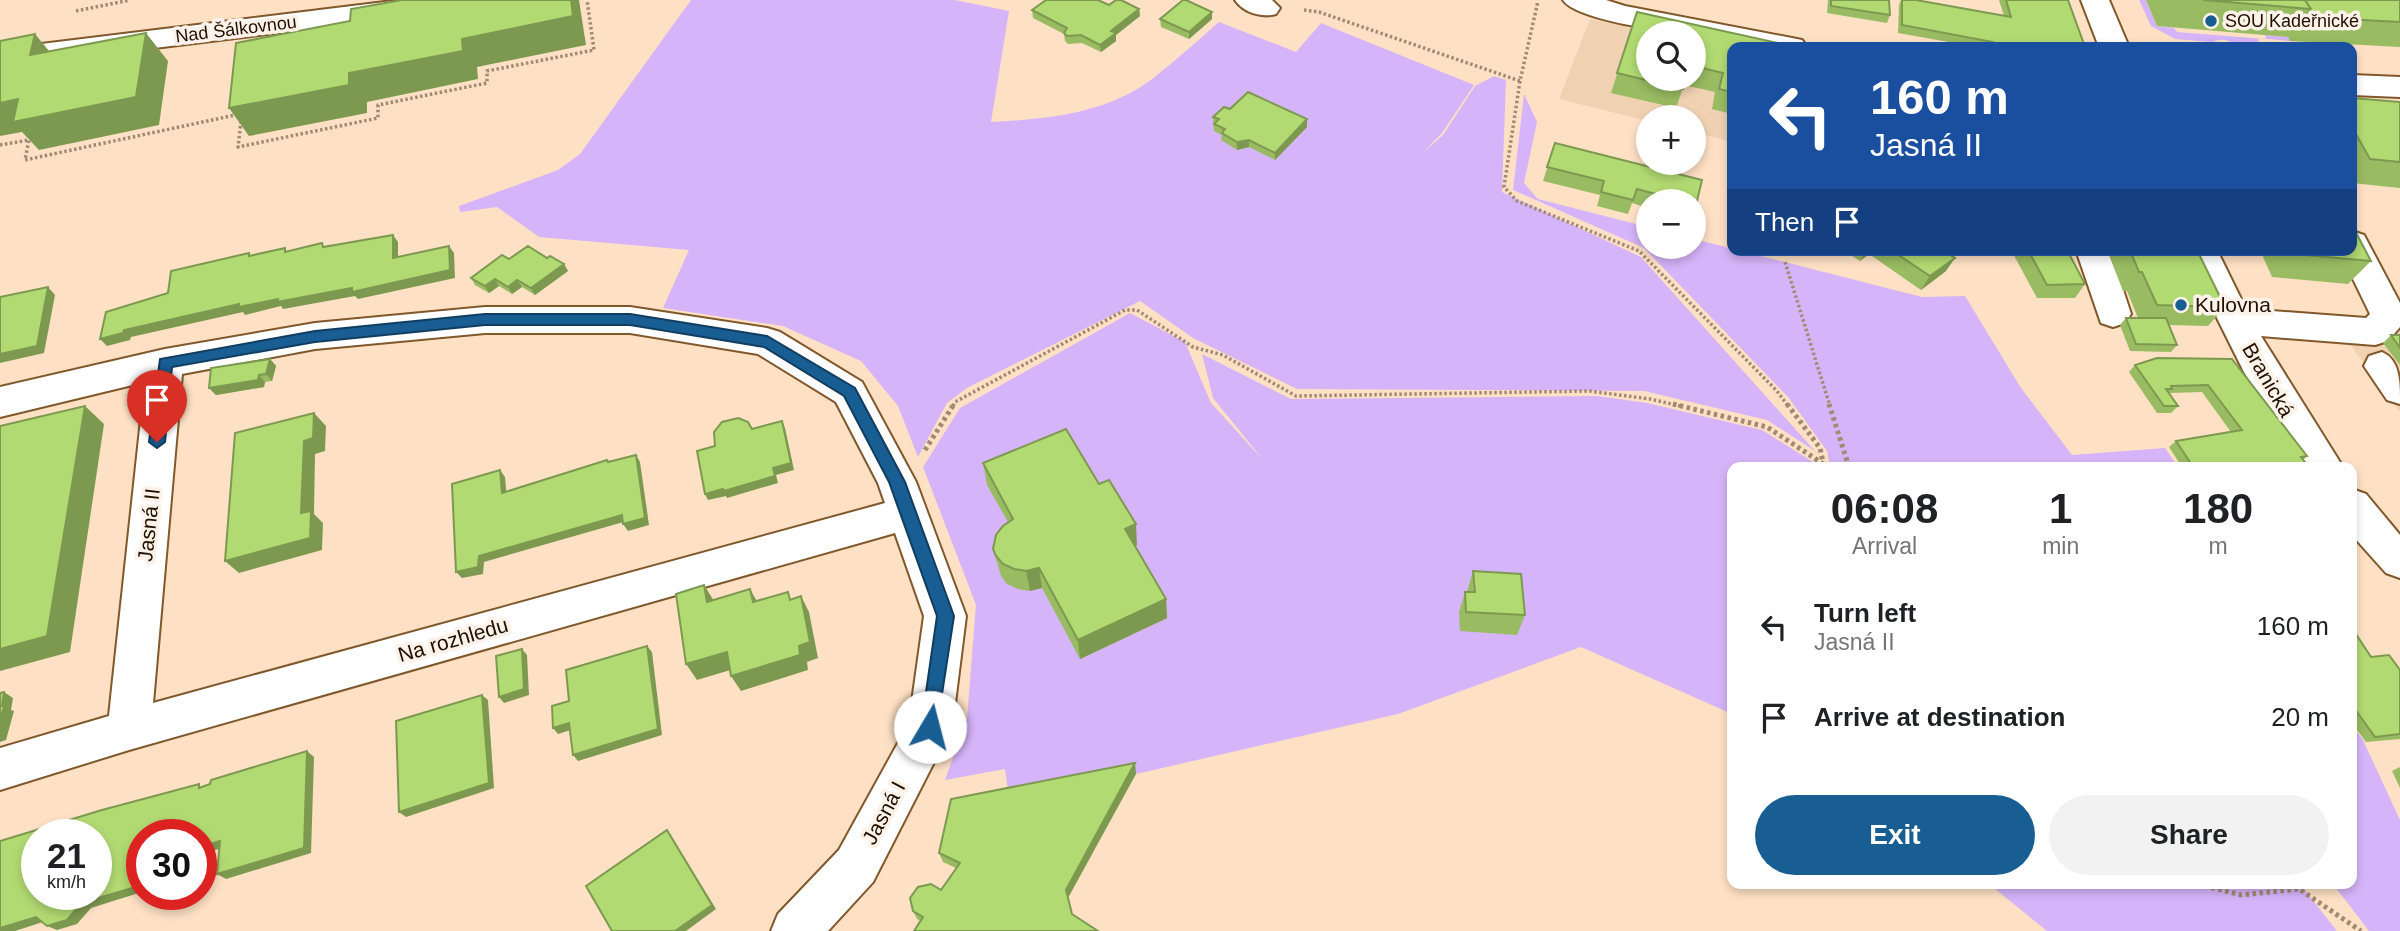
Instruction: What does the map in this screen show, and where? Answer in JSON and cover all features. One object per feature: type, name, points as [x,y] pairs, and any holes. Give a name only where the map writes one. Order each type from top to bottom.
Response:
[{"type":"street","name":"Nad Šálkovnou","points":[[0,58],[472,0]]},
{"type":"street","points":[[1577,0],[1619,13],[1767,42]]},
{"type":"street","points":[[2095,0],[2112,42]]},
{"type":"street","points":[[2357,85],[2400,87]]},
{"type":"street","points":[[2234,321],[2375,332],[2389,316],[2357,253]]},
{"type":"street","points":[[2095,256],[2113,314]]},
{"type":"street","name":"Branická","points":[[2203,256],[2234,321],[2288,419],[2320,462]]},
{"type":"street","name":"Jasná I","points":[[165,363],[315,337],[485,320],[630,320],[767,342],[849,392],[897,482],[945,616],[930,727],[856,866],[796,931]]},
{"type":"street","points":[[0,402],[165,363]]},
{"type":"street","name":"Jasná II","points":[[129,730],[165,363]]},
{"type":"street","points":[[2357,512],[2379,541],[2400,561]]},
{"type":"street","name":"Na rozhledu","points":[[0,769],[129,730],[907,513]]},
{"type":"path","points":[[0,145],[29,140],[25,160],[242,114],[238,147],[378,118],[378,105],[487,83],[487,71],[594,50],[587,0]]},
{"type":"path","points":[[1538,0],[1520,81],[1504,187],[1517,201],[1628,244],[1639,251],[1777,391],[1820,448],[1824,462]]},
{"type":"path","points":[[1257,4],[1319,12],[1520,81]]},
{"type":"path","points":[[1785,262],[1847,462]]},
{"type":"path","points":[[946,416],[955,402],[1125,310],[1137,310],[1193,347],[1223,355],[1296,396],[1601,393],[1650,399],[1767,428],[1818,462]]},
{"type":"path","points":[[2218,889],[2241,895],[2299,889],[2361,931]]},
{"type":"shaded area","points":[[691,0],[955,0],[1009,11],[991,122],[1054,116],[1115,100],[1152,79],[1219,22],[1296,52],[1321,23],[1474,85],[1442,133],[1424,152],[1443,135],[1475,86],[1494,76],[1506,80],[1502,192],[1636,255],[1636,259],[1643,259],[1815,451],[1767,420],[1644,391],[1297,389],[1193,338],[1140,301],[967,388],[947,403],[918,457],[898,406],[861,361],[783,326],[663,308],[689,250],[539,237],[497,207],[460,212],[459,206],[558,170],[580,154]]},
{"type":"shaded area","points":[[2139,0],[2146,0],[2157,26],[2174,28],[2177,32],[2257,38],[2259,42],[2175,39],[2151,26]]},
{"type":"shaded area","points":[[1590,19],[1636,29],[1636,91],[1706,91],[1706,70],[1727,55],[1727,141],[1706,135],[1706,105],[1636,105],[1636,118],[1559,99]]},
{"type":"shaded area","points":[[2265,35],[2288,37],[2290,41],[2266,39]]},
{"type":"shaded area","points":[[1524,94],[1537,122],[1524,183],[1538,199],[1636,224],[1636,244],[1513,190]]},
{"type":"shaded area","points":[[1706,242],[1727,247],[1727,256],[1761,256],[1922,297],[1965,296],[2021,388],[2072,455],[2165,448],[2175,462],[1829,462],[1827,451],[1788,397],[1655,259],[1706,259]]},
{"type":"shaded area","points":[[1130,313],[1185,342],[1211,403],[1264,461],[1213,398],[1202,354],[1291,399],[1597,396],[1647,403],[1762,430],[1813,462],[1727,462],[1727,712],[1581,647],[1398,714],[1136,774],[1009,798],[1005,769],[945,780],[967,718],[976,605],[923,467],[960,408]]},
{"type":"shaded area","points":[[2400,318],[2400,412],[2344,336],[2375,341],[2385,346],[2383,343]]},
{"type":"shaded area","points":[[2357,732],[2400,820],[2400,931],[2369,931],[2337,889],[2357,889]]},
{"type":"shaded area","points":[[1995,889],[2304,889],[2337,931],[2047,931]]},
{"type":"building","points":[[402,0],[571,0],[573,16],[462,39],[463,51],[349,73],[349,85],[229,108],[236,43],[350,21],[351,9]]},
{"type":"building","points":[[1046,0],[1098,0],[1109,5],[1121,0],[1139,9],[1111,31],[1116,33],[1100,45],[1081,35],[1067,36],[1064,33],[1067,28],[1032,10]]},
{"type":"building","points":[[1183,0],[1212,12],[1189,32],[1160,19]]},
{"type":"building","points":[[1831,0],[1889,0],[1890,15],[1831,6]]},
{"type":"building","points":[[1902,0],[1916,0],[2011,17],[2006,0],[2068,0],[2083,42],[1993,42],[1902,25]]},
{"type":"building","points":[[2203,0],[2305,0],[2311,9]]},
{"type":"building","points":[[2305,0],[2400,0],[2400,22],[2309,17],[2307,14],[2311,9]]},
{"type":"building","points":[[1637,12],[1678,21],[1636,21],[1636,78],[1617,73]]},
{"type":"building","points":[[1706,27],[1773,42],[1727,42],[1727,91],[1719,89],[1723,73],[1706,69]]},
{"type":"building","points":[[146,33],[136,97],[13,122],[18,99],[0,103],[0,41],[35,34],[30,55]]},
{"type":"building","points":[[1248,92],[1307,119],[1275,153],[1249,140],[1237,142],[1222,133],[1225,129],[1214,124],[1219,119],[1213,117],[1224,107],[1230,109]]},
{"type":"building","points":[[2357,98],[2400,102],[2400,162],[2370,159],[2357,136]]},
{"type":"building","points":[[1555,143],[1636,163],[1636,175],[1682,175],[1702,180],[1700,189],[1636,189],[1633,200],[1601,192],[1604,181],[1547,167]]},
{"type":"building","points":[[2357,234],[2371,261],[2316,256],[2357,256]]},
{"type":"building","points":[[393,235],[393,258],[449,246],[450,270],[352,292],[352,288],[277,302],[278,299],[239,307],[239,304],[124,330],[123,333],[100,339],[106,312],[168,293],[171,271],[249,253],[249,256],[285,248],[285,252],[322,243],[323,247]]},
{"type":"building","points":[[528,246],[547,258],[550,256],[564,264],[531,288],[517,280],[508,287],[495,279],[485,286],[471,278],[502,255],[509,259]]},
{"type":"building","points":[[1900,256],[1955,258],[1930,276]]},
{"type":"building","points":[[2031,256],[2070,256],[2085,284],[2047,285]]},
{"type":"building","points":[[2132,256],[2200,256],[2225,307],[2157,305],[2142,272],[2139,272]]},
{"type":"building","points":[[48,287],[37,346],[0,354],[0,297]]},
{"type":"building","points":[[2126,318],[2166,318],[2177,345],[2136,344]]},
{"type":"building","points":[[2391,335],[2400,335],[2400,348]]},
{"type":"building","points":[[2157,358],[2232,359],[2307,456],[2301,457],[2305,462],[2190,462],[2176,441],[2242,430],[2208,385],[2171,386],[2172,389],[2166,389],[2178,406],[2164,406],[2135,365]]},
{"type":"building","points":[[270,359],[266,374],[259,375],[258,380],[209,388],[211,368]]},
{"type":"building","points":[[85,406],[47,636],[0,649],[0,426]]},
{"type":"building","points":[[314,413],[313,438],[304,441],[301,513],[311,511],[310,538],[225,561],[235,433]]},
{"type":"building","points":[[738,418],[748,422],[752,429],[782,421],[791,463],[773,468],[775,476],[705,494],[697,451],[715,446],[714,432],[722,422]]},
{"type":"building","points":[[1066,429],[1099,484],[1109,480],[1136,524],[1125,529],[1166,599],[1078,640],[1039,568],[1026,571],[1014,569],[1003,564],[996,556],[993,549],[996,535],[1013,519],[983,463]]},
{"type":"building","points":[[636,455],[645,518],[623,524],[622,515],[479,556],[478,567],[456,572],[452,484],[500,470],[502,493],[607,460],[608,462]]},
{"type":"building","points":[[1473,571],[1521,574],[1525,615],[1466,612],[1465,592],[1475,592]]},
{"type":"building","points":[[704,585],[707,602],[750,589],[753,602],[788,592],[790,600],[801,596],[810,642],[799,646],[800,655],[731,676],[727,652],[686,664],[676,594]]},
{"type":"building","points":[[2357,636],[2371,657],[2389,655],[2400,670],[2400,734],[2375,737],[2357,712]]},
{"type":"building","points":[[647,646],[658,729],[573,755],[569,723],[553,728],[552,706],[569,701],[566,670]]},
{"type":"building","points":[[522,649],[524,689],[499,697],[496,656]]},
{"type":"building","points":[[4,692],[4,706],[0,721],[0,693]]},
{"type":"building","points":[[482,695],[489,783],[399,812],[396,721]]},
{"type":"building","points":[[307,751],[304,848],[217,874],[220,841],[217,842],[217,819],[126,819],[126,890],[112,894],[112,819],[72,819],[199,784],[199,788],[210,784],[211,780]]},
{"type":"building","points":[[1135,763],[1066,890],[1072,914],[1098,931],[914,931],[923,917],[913,911],[910,898],[918,887],[931,884],[941,890],[960,863],[939,853],[951,799]]},
{"type":"building","points":[[667,830],[712,905],[675,931],[612,931],[586,886]]},
{"type":"building","points":[[21,835],[21,910],[75,910],[67,920],[47,926],[36,917],[0,928],[0,841]]},
{"type":"place","name":"SOU Kadeřnické","points":[[2211,21]]},
{"type":"place","name":"Kulovna","points":[[2181,305]]},
{"type":"route","points":[[157,442],[165,363],[315,337],[485,320],[630,320],[767,342],[849,392],[897,482],[945,616],[930,727]]}]
